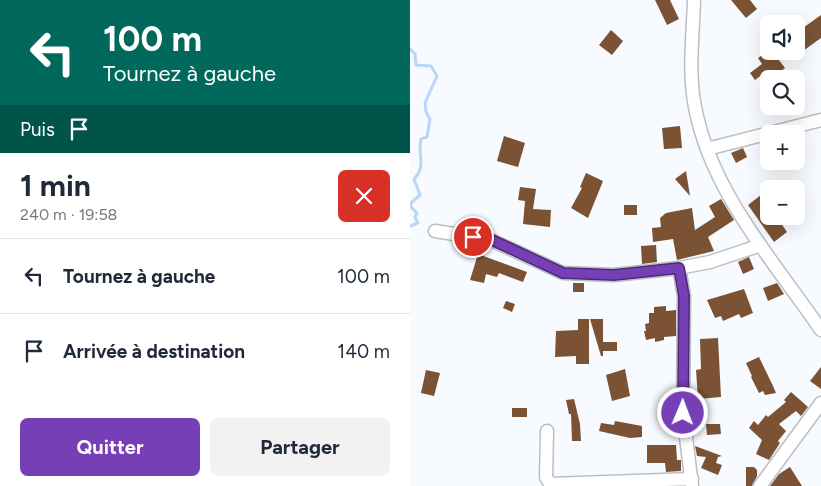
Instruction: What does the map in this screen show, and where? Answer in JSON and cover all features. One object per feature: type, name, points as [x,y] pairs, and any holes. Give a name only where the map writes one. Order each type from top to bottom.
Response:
[{"type":"street","points":[[694,0],[692,74],[694,106],[707,150],[758,246],[821,330]]},
{"type":"street","points":[[707,150],[821,120]]},
{"type":"street","points":[[435,231],[492,240],[563,273],[614,275],[679,268],[710,262],[758,246]]},
{"type":"street","points":[[547,431],[547,482],[558,485],[692,482],[683,413],[684,296],[679,268]]},
{"type":"street","points":[[760,486],[821,403]]},
{"type":"building","points":[[655,0],[670,0],[679,19],[667,25]]},
{"type":"building","points":[[731,0],[750,0],[757,9],[746,18]]},
{"type":"building","points":[[821,15],[821,38],[805,50],[805,27]]},
{"type":"building","points":[[611,30],[623,41],[612,55],[599,45]]},
{"type":"building","points":[[760,57],[760,60],[779,60],[785,68],[782,70],[760,70],[760,76],[755,80],[750,73],[762,64],[758,58]]},
{"type":"building","points":[[680,126],[682,148],[664,149],[662,128]]},
{"type":"building","points":[[504,136],[525,143],[518,167],[497,161]]},
{"type":"building","points":[[743,148],[747,157],[736,163],[731,153]]},
{"type":"building","points":[[686,171],[690,196],[675,179]]},
{"type":"building","points":[[586,173],[603,181],[588,218],[571,208],[582,188],[580,187]]},
{"type":"building","points":[[520,187],[536,189],[533,209],[551,210],[550,227],[523,224],[525,201],[518,200]]},
{"type":"building","points":[[760,196],[760,222],[748,205]]},
{"type":"building","points":[[721,199],[734,220],[708,237],[714,251],[677,260],[673,239],[653,242],[652,228],[661,227],[660,218],[666,213],[692,208],[695,230],[715,217],[709,206]]},
{"type":"building","points":[[624,205],[637,205],[637,215],[624,215]]},
{"type":"building","points":[[762,225],[782,225],[787,232],[774,242]]},
{"type":"building","points":[[656,245],[657,262],[642,264],[641,246]]},
{"type":"building","points":[[478,254],[527,272],[523,282],[499,273],[497,277],[486,274],[484,283],[470,280]]},
{"type":"building","points":[[749,257],[754,269],[743,274],[738,262]]},
{"type":"building","points":[[573,283],[584,283],[584,292],[573,292]]},
{"type":"building","points":[[777,283],[784,294],[768,301],[763,288]]},
{"type":"building","points":[[744,289],[753,313],[741,318],[739,314],[723,321],[721,316],[715,318],[707,300]]},
{"type":"building","points":[[506,301],[515,304],[512,312],[503,308]]},
{"type":"building","points":[[666,306],[666,311],[676,310],[676,336],[664,337],[664,340],[655,342],[655,338],[646,340],[644,331],[646,331],[645,324],[649,323],[649,313],[654,313],[654,307]]},
{"type":"building","points":[[578,319],[589,319],[589,364],[576,364],[576,356],[555,357],[556,331],[578,330]]},
{"type":"building","points":[[590,319],[603,319],[603,342],[617,342],[617,351],[603,351],[603,356],[601,356]]},
{"type":"building","points":[[718,338],[721,397],[698,399],[696,370],[701,369],[700,339]]},
{"type":"building","points":[[759,357],[776,393],[765,395],[763,391],[759,393],[751,377],[746,363]]},
{"type":"building","points":[[821,367],[821,389],[810,381]]},
{"type":"building","points":[[625,369],[630,396],[612,401],[606,375]]},
{"type":"building","points":[[426,370],[440,373],[434,396],[421,393]]},
{"type":"building","points":[[791,392],[808,407],[801,416],[796,411],[779,424],[786,431],[778,441],[780,443],[769,460],[756,454],[762,440],[749,428],[754,421],[758,425],[766,415],[768,417],[786,402],[784,400]]},
{"type":"building","points":[[574,399],[580,424],[581,441],[572,441],[571,414],[569,414],[566,400]]},
{"type":"building","points":[[512,408],[527,408],[527,417],[512,417]]},
{"type":"building","points":[[615,421],[642,426],[642,437],[630,438],[599,431],[601,423],[614,425]]},
{"type":"building","points":[[706,424],[720,424],[721,434],[707,435]]},
{"type":"building","points":[[647,445],[676,445],[677,460],[681,460],[681,471],[666,472],[665,463],[647,463]]},
{"type":"building","points":[[695,446],[722,456],[718,457],[716,463],[722,465],[718,475],[701,468],[706,457],[697,456]]},
{"type":"building","points":[[746,467],[754,467],[757,470],[757,476],[752,486],[746,486]]},
{"type":"building","points":[[790,467],[802,486],[770,486],[779,474]]},
{"type":"waterway","points":[[410,49],[415,54],[416,65],[431,66],[437,76],[425,103],[426,112],[430,119],[427,137],[421,139],[421,165],[414,179],[420,195],[410,206],[417,213],[415,217],[418,223],[410,226]]},
{"type":"route","points":[[473,237],[492,240],[563,273],[614,275],[679,268],[684,296],[683,413]]}]
